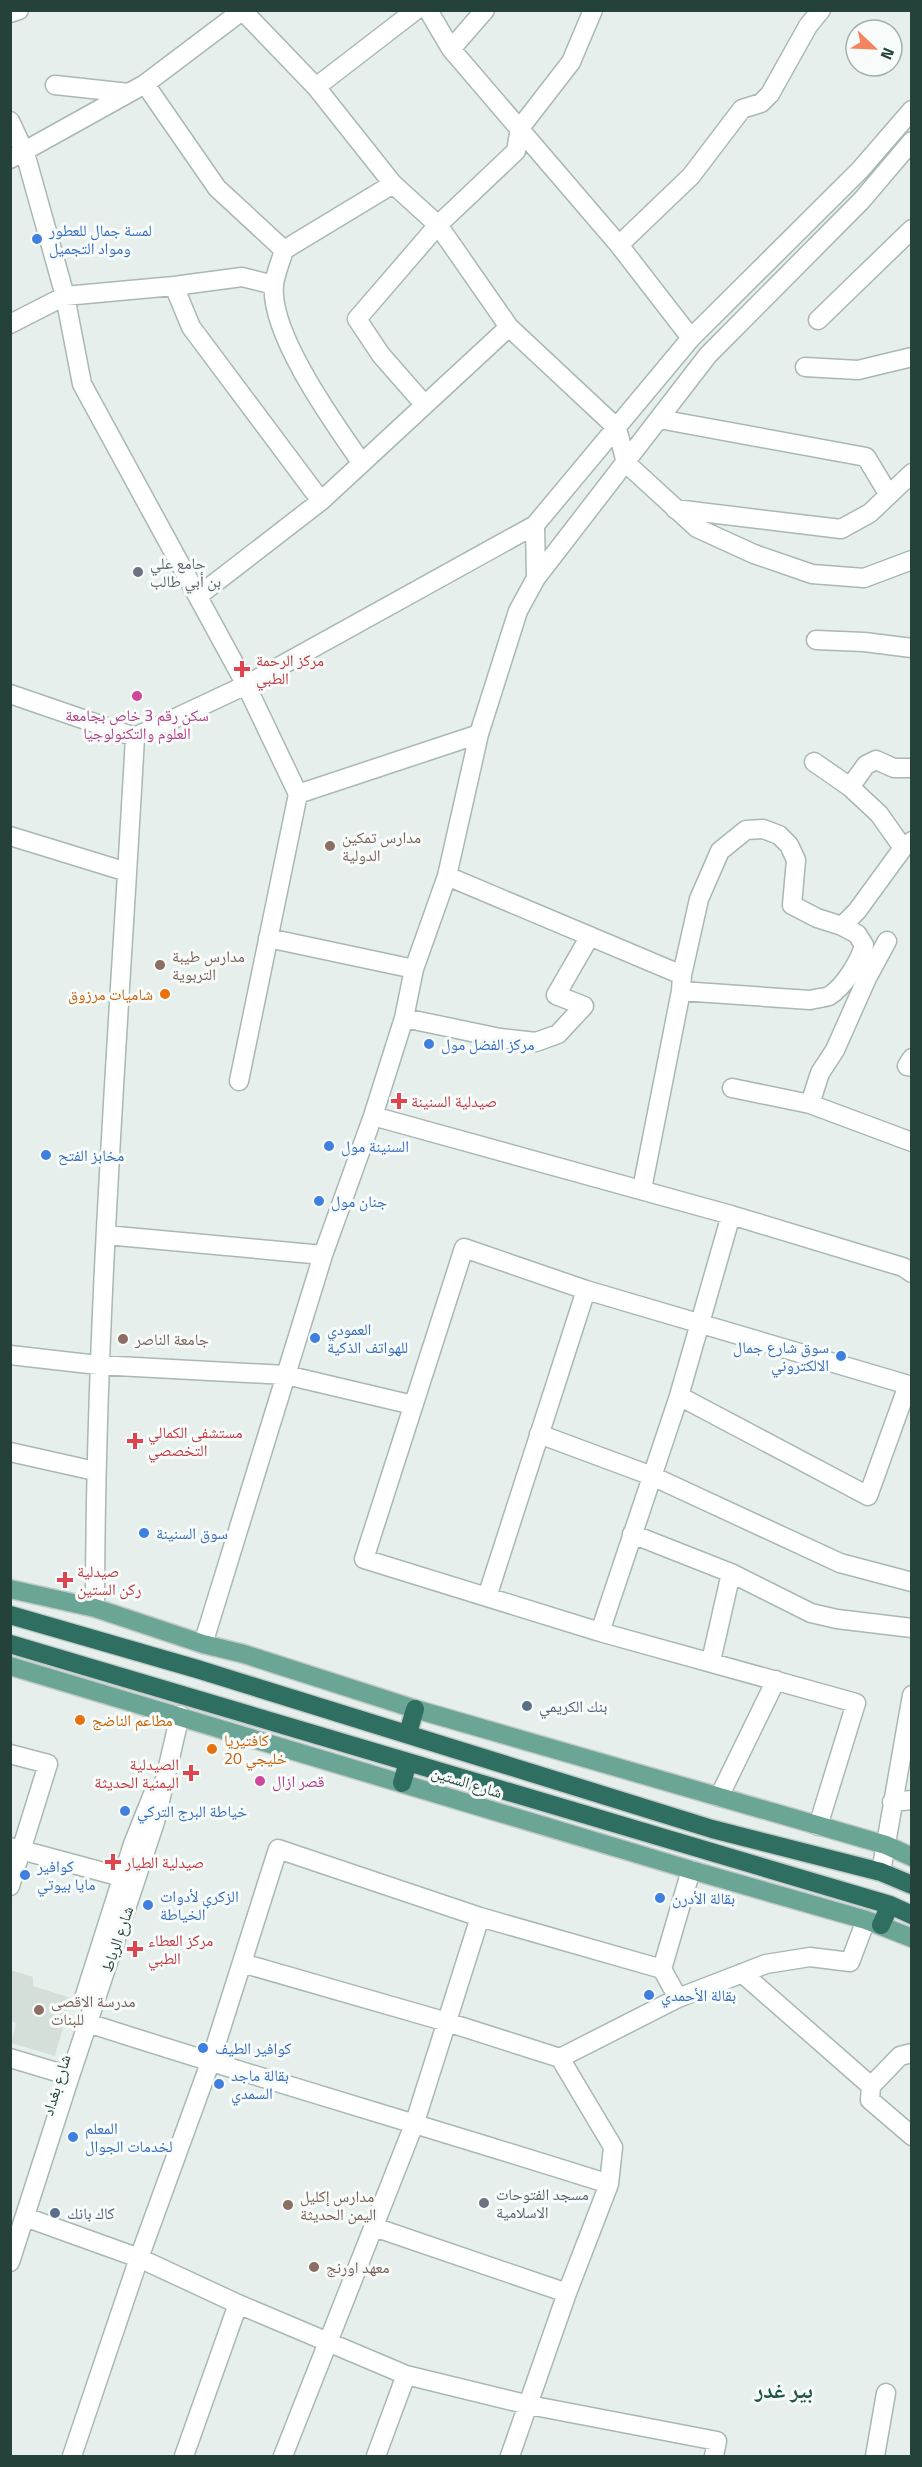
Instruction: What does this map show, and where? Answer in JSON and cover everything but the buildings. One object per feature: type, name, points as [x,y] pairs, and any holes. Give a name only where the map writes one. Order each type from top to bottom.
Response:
[{"type":"highway","name":"شارع الستين","points":[[10,1615],[208,1672],[712,1829],[881,1872],[912,1885]]},
{"type":"highway","name":"شارع الستين","points":[[10,1644],[890,1905],[912,1915]]},
{"type":"highway","points":[[408,1733],[415,1709]]},
{"type":"highway","points":[[402,1783],[408,1762]]},
{"type":"highway","points":[[874,1923],[890,1905]]},
{"type":"main road","points":[[10,1589],[95,1608],[202,1644],[244,1654],[415,1709],[885,1845],[912,1857]]},
{"type":"main road","name":"شارع الستين","points":[[10,1666],[874,1923],[912,1938]]},
{"type":"street","points":[[10,13],[19,10]]},
{"type":"street","points":[[316,87],[416,10]]},
{"type":"street","points":[[428,10],[451,49],[619,244],[691,338]]},
{"type":"street","points":[[451,49],[485,10]]},
{"type":"street","points":[[424,405],[381,355],[357,319],[438,225],[516,151],[520,128],[571,62],[593,10]]},
{"type":"street","points":[[619,244],[691,176],[742,109],[760,103],[770,94],[808,26],[821,10]]},
{"type":"street","points":[[18,156],[137,89],[242,11],[316,87],[393,184],[438,225],[509,327],[617,428],[626,463],[697,528],[754,554],[812,574],[864,578],[912,561]]},
{"type":"street","points":[[55,86],[137,89],[217,188],[285,249]]},
{"type":"street","points":[[10,694],[135,737],[246,685],[536,525],[691,338],[860,170],[912,110]]},
{"type":"street","points":[[10,122],[18,156],[65,296],[82,384],[246,685],[298,794],[239,1081]]},
{"type":"street","points":[[202,1644],[323,1255],[373,1116],[404,1018],[414,969],[447,876],[479,734],[518,610],[536,578],[708,355],[862,200],[912,141]]},
{"type":"street","points":[[361,462],[315,396],[277,317],[274,285],[285,249],[393,184]]},
{"type":"street","points":[[818,320],[912,229]]},
{"type":"street","points":[[10,324],[65,296],[242,277],[274,285]]},
{"type":"street","points":[[174,286],[191,327],[321,501]]},
{"type":"street","points":[[198,596],[321,501],[509,327]]},
{"type":"street","points":[[805,367],[858,370],[912,357]]},
{"type":"street","points":[[659,419],[866,457],[890,495]]},
{"type":"street","points":[[675,509],[841,530],[870,513],[912,473]]},
{"type":"street","points":[[536,525],[536,578]]},
{"type":"street","points":[[816,640],[864,642],[912,648]]},
{"type":"street","points":[[298,794],[479,734]]},
{"type":"street","points":[[95,1608],[98,1365],[135,737]]},
{"type":"street","points":[[850,787],[866,765],[876,760],[894,768],[912,768]]},
{"type":"street","points":[[814,762],[850,787],[907,844],[857,911],[842,926]]},
{"type":"street","points":[[447,876],[590,936],[682,983],[810,1000],[829,996],[861,958],[864,945],[857,934],[792,905],[796,860],[789,845],[778,835],[763,829],[746,830],[720,851],[699,899],[682,983],[642,1189]]},
{"type":"street","points":[[10,836],[128,872]]},
{"type":"street","points":[[404,1018],[500,1038],[536,1042],[558,1034],[584,1006],[556,995],[590,936]]},
{"type":"street","points":[[268,938],[414,969]]},
{"type":"street","points":[[810,1104],[820,1073],[835,1050],[867,978],[887,941]]},
{"type":"street","points":[[912,1058],[907,1066],[912,1067]]},
{"type":"street","points":[[732,1088],[810,1104],[912,1142]]},
{"type":"street","points":[[373,1116],[642,1189],[903,1267],[912,1273]]},
{"type":"street","points":[[600,1632],[679,1396],[731,1215]]},
{"type":"street","points":[[106,1234],[323,1255]]},
{"type":"street","points":[[679,1396],[868,1496],[910,1385],[586,1290],[464,1248],[364,1559],[600,1632],[856,1703],[818,1826]]},
{"type":"street","points":[[487,1597],[586,1290]]},
{"type":"street","points":[[10,1355],[98,1365],[286,1375],[413,1405]]},
{"type":"street","points":[[538,1434],[652,1476],[840,1563],[912,1582]]},
{"type":"street","points":[[10,1452],[95,1471]]},
{"type":"street","points":[[632,1534],[731,1573],[812,1613],[837,1619],[912,1628]]},
{"type":"street","points":[[711,1661],[731,1573]]},
{"type":"street","points":[[719,1797],[776,1680]]},
{"type":"street","points":[[881,1872],[912,1695]]},
{"type":"street","name":"شارع بغداد","points":[[10,2230],[65,2075],[130,1879],[140,1826],[166,1771],[180,1715]]},
{"type":"street","points":[[10,1754],[48,1764],[16,1848],[10,1886]]},
{"type":"street","points":[[892,1802],[912,1800]]},
{"type":"street","points":[[16,1848],[130,1879]]},
{"type":"street","points":[[72,2457],[139,2259],[210,2063],[278,1849],[480,1917],[662,1969]]},
{"type":"street","points":[[678,1998],[662,1969],[690,1870]]},
{"type":"street","name":"شارع الرباط","points":[[10,2262],[65,2075],[88,2023],[130,1879]]},
{"type":"street","points":[[283,2457],[415,2122],[480,1917]]},
{"type":"street","points":[[560,2058],[678,1998],[766,1964],[810,1957],[850,1962],[874,1923]]},
{"type":"street","points":[[242,1963],[447,2022],[560,2058],[613,2147],[609,2184],[567,2293],[510,2457]]},
{"type":"street","points":[[742,1973],[871,2086]]},
{"type":"street","points":[[88,2023],[210,2063],[415,2122],[609,2184]]},
{"type":"street","points":[[912,2053],[900,2056],[871,2086],[870,2100],[912,2136]]},
{"type":"street","points":[[10,2058],[65,2075]]},
{"type":"street","points":[[25,2217],[139,2259],[238,2304],[406,2375],[529,2405],[717,2441],[714,2457]]},
{"type":"street","points":[[374,2227],[567,2293]]},
{"type":"street","points":[[184,2457],[238,2304]]},
{"type":"street","points":[[376,2457],[406,2375]]},
{"type":"street","points":[[875,2457],[886,2393]]},
{"type":"shaded area","name":"مدرسة الاقصى للبنات","points":[[11,1970],[33,1977],[33,1986],[71,1998],[55,2056],[11,2043],[16,2023],[11,2021]]},
{"type":"place","name":"لمسة جمال للعطور ومواد التجميل","points":[[37,239]]},
{"type":"place","name":"جامع علي بن أبي طالب","points":[[138,572]]},
{"type":"place","name":"مركز الرحمة الطبي","points":[[242,669]]},
{"type":"place","name":"سكن رقم 3 خاص بجامعة العلوم والتكنولوجيا","points":[[137,696]]},
{"type":"place","name":"مدارس تمكين الدولية","points":[[330,846]]},
{"type":"place","name":"مدارس طيبة التربوية","points":[[160,965]]},
{"type":"place","name":"شاميات مرزوق","points":[[165,994]]},
{"type":"place","name":"مركز الفضل مول","points":[[429,1044]]},
{"type":"place","name":"صيدلية السنينة","points":[[399,1101]]},
{"type":"place","name":"السنينة مول","points":[[329,1146]]},
{"type":"place","name":"مخابز الفتح","points":[[46,1155]]},
{"type":"place","name":"جنان مول","points":[[319,1201]]},
{"type":"place","name":"العمودي للهواتف الذكية","points":[[315,1338]]},
{"type":"place","name":"جامعة الناصر","points":[[123,1339]]},
{"type":"place","name":"سوق شارع جمال الالكتروني","points":[[841,1356]]},
{"type":"place","name":"مستشفى الكمالي التخصصي","points":[[135,1441]]},
{"type":"place","name":"سوق السنينة","points":[[144,1533]]},
{"type":"place","name":"صيدلية ركن الستين","points":[[65,1580]]},
{"type":"place","name":"بنك الكريمي","points":[[527,1706]]},
{"type":"place","name":"مطاعم الناضج","points":[[80,1720]]},
{"type":"place","name":"كافتيريا خليجي 20","points":[[212,1749]]},
{"type":"place","name":"الصيدلية اليمنية الحديثة","points":[[191,1773]]},
{"type":"place","name":"قصر ازال","points":[[260,1781]]},
{"type":"place","name":"خياطة البرج التركي","points":[[125,1811]]},
{"type":"place","name":"صيدلية الطيار","points":[[113,1862]]},
{"type":"place","name":"كوافير مايا بيوتي","points":[[25,1875]]},
{"type":"place","name":"بقالة الأدرن","points":[[660,1898]]},
{"type":"place","name":"الزكري لأدوات الخياطة","points":[[148,1905]]},
{"type":"place","name":"مركز العطاء الطبي","points":[[135,1949]]},
{"type":"place","name":"بقالة الأحمدي","points":[[649,1995]]},
{"type":"place","name":"مدرسة الاقصى للبنات","points":[[39,2010]]},
{"type":"place","name":"كوافير الطيف","points":[[203,2048]]},
{"type":"place","name":"بقالة ماجد السمدي","points":[[219,2084]]},
{"type":"place","name":"المعلم لخدمات الجوال","points":[[73,2137]]},
{"type":"place","name":"مسجد الفتوحات الاسلامية","points":[[484,2203]]},
{"type":"place","name":"مدارس إكليل اليمن الحديثة","points":[[288,2205]]},
{"type":"place","name":"كاك بانك","points":[[55,2213]]},
{"type":"place","name":"معهد اورنج","points":[[314,2267]]},
{"type":"district","name":"بير غدر","points":[[784,2390]]}]
